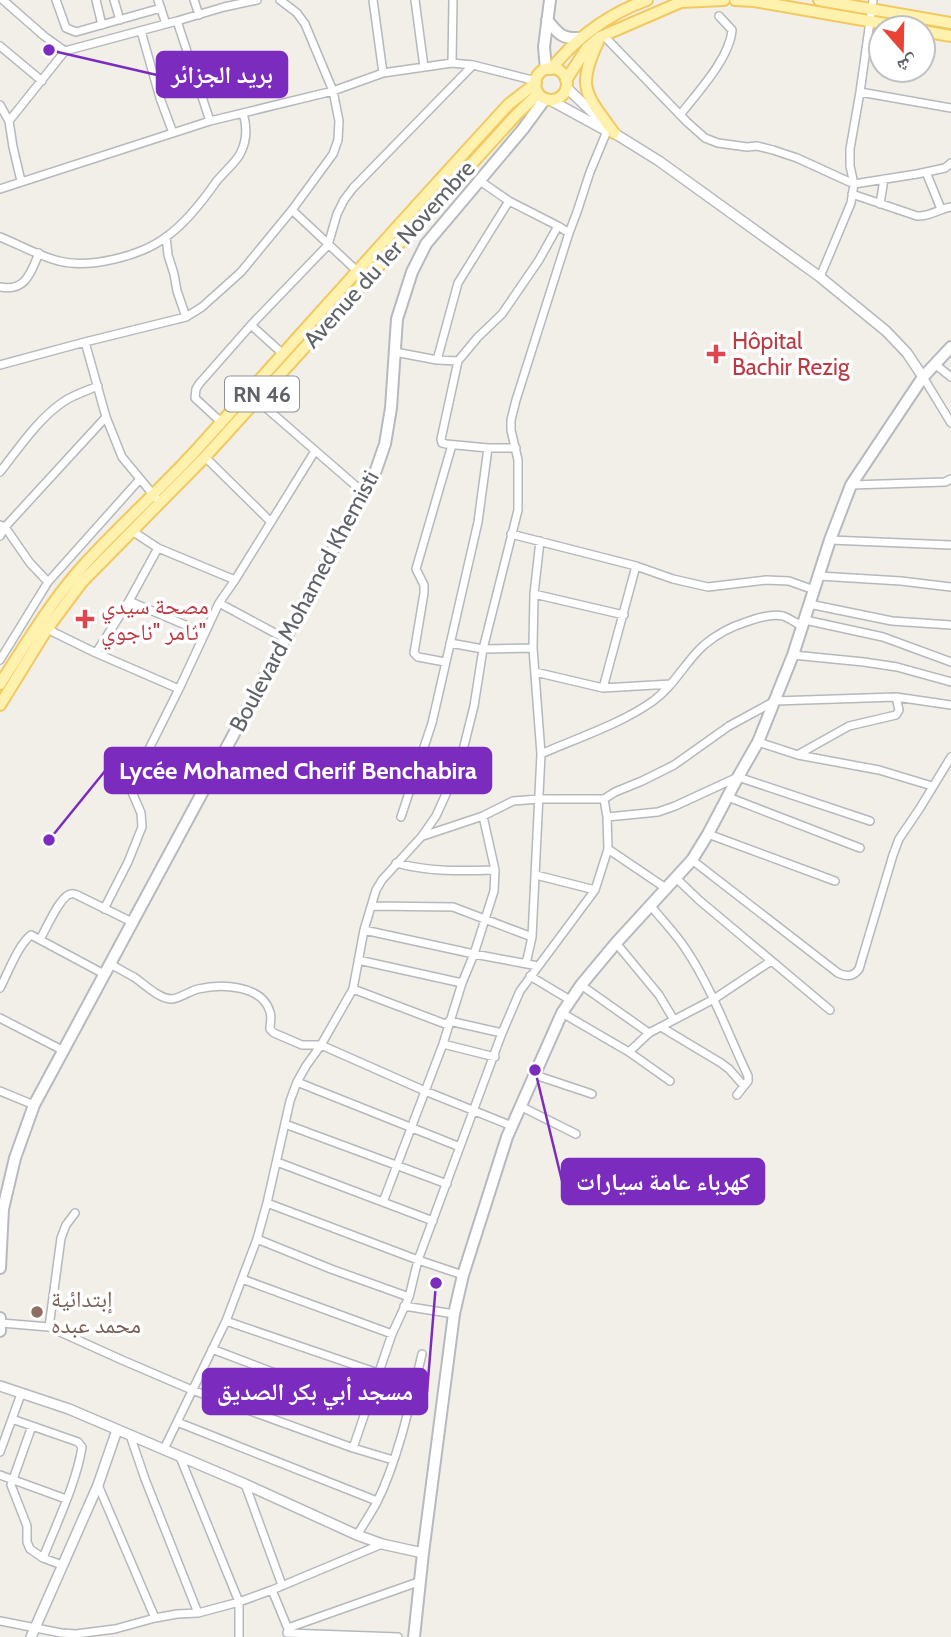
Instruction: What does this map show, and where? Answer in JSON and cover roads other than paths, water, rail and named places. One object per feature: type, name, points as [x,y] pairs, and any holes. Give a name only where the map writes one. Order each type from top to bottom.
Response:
[{"type":"main road","points":[[549,69],[544,47],[550,0]]},
{"type":"main road","points":[[647,0],[589,30],[566,49],[549,69],[540,74],[541,91],[562,96],[587,48],[602,37],[681,2],[724,0]]},
{"type":"main road","points":[[735,0],[867,20]]},
{"type":"main road","points":[[819,0],[873,4],[951,23]]},
{"type":"main road","points":[[547,20],[558,33],[567,38],[579,38]]},
{"type":"main road","points":[[602,37],[587,66],[586,88],[610,132]]},
{"type":"main road","points":[[549,69],[560,71],[566,84]]},
{"type":"main road","name":"Boulevard Mohamed Khemisti","points":[[0,1268],[3,1209],[15,1158],[34,1105],[376,470],[385,444],[391,408],[397,319],[419,256],[426,244],[523,129],[541,91]]},
{"type":"main road","name":"Avenue du 1er Novembre","points":[[0,705],[47,629],[82,582],[132,531],[221,422],[509,104],[541,91]]},
{"type":"main road","name":"Avenue du 1er Novembre","points":[[0,684],[55,600],[82,567],[205,457],[541,91]]},
{"type":"main road","points":[[414,1637],[454,1314],[463,1275],[512,1126],[570,1000],[616,943],[692,860],[729,797],[758,742],[793,655],[850,485],[923,377],[951,348]]},
{"type":"main road","points":[[0,1318],[0,1331]]},
{"type":"street","points":[[3,0],[65,51]]},
{"type":"street","points":[[56,0],[63,23],[69,31],[79,32],[102,26],[160,4],[166,24]]},
{"type":"street","points":[[96,0],[102,26]]},
{"type":"street","points":[[114,0],[120,20]]},
{"type":"street","points":[[194,0],[199,15]]},
{"type":"street","points":[[9,121],[65,51],[257,0]]},
{"type":"street","points":[[0,365],[186,317],[202,307],[241,272],[292,210],[333,154],[338,140],[339,121],[332,91],[304,23],[291,3],[280,0]]},
{"type":"street","points":[[373,0],[383,73]]},
{"type":"street","points":[[415,0],[424,67]]},
{"type":"street","points":[[452,63],[453,0]]},
{"type":"street","points":[[680,115],[716,66],[732,38],[732,30],[719,16]]},
{"type":"street","points":[[177,21],[210,121]]},
{"type":"street","points":[[141,31],[173,133]]},
{"type":"street","points":[[602,37],[705,138],[718,143],[772,150],[797,158],[854,184],[945,168],[951,163]]},
{"type":"street","points":[[0,46],[41,81]]},
{"type":"street","points":[[820,277],[851,203],[854,184],[850,149],[867,47]]},
{"type":"street","points":[[0,188],[210,121],[332,91],[383,73],[452,63],[473,65],[541,91],[659,161],[820,277],[886,331],[907,353],[951,423]]},
{"type":"street","points":[[221,422],[195,398],[196,389],[251,325],[328,245],[337,214],[353,188],[473,65]]},
{"type":"street","points":[[566,84],[584,107],[610,132]]},
{"type":"street","points":[[860,92],[951,108]]},
{"type":"street","points":[[0,106],[9,121],[21,181]]},
{"type":"street","points":[[0,237],[60,262],[85,264],[110,261],[152,246],[188,216],[240,155],[247,125],[243,113]]},
{"type":"street","points":[[164,1449],[226,1321],[257,1239],[290,1101],[297,1083],[353,989],[364,930],[376,890],[436,816],[463,750],[474,706],[483,649],[518,510],[519,460],[511,430],[516,400],[590,173],[610,132]]},
{"type":"street","points":[[926,172],[941,209]]},
{"type":"street","points":[[880,204],[884,179]]},
{"type":"street","points":[[480,181],[509,201],[569,233]]},
{"type":"street","points":[[852,194],[917,216],[926,216],[951,207]]},
{"type":"street","points":[[437,360],[457,283],[509,201]]},
{"type":"street","points":[[292,210],[356,271]]},
{"type":"street","points":[[516,448],[452,445],[444,444],[442,439],[458,361],[502,314],[539,260],[558,226]]},
{"type":"street","points":[[166,237],[168,255],[186,317]]},
{"type":"street","points":[[0,287],[23,284],[31,274],[39,253]]},
{"type":"street","points":[[251,325],[283,354]]},
{"type":"street","points":[[85,342],[106,416],[122,457],[157,499]]},
{"type":"street","points":[[395,352],[458,361]]},
{"type":"street","points":[[936,365],[951,377]]},
{"type":"street","points":[[0,472],[24,441],[62,402],[98,386]]},
{"type":"street","points":[[257,400],[364,493]]},
{"type":"street","points":[[0,536],[3,526],[106,416]]},
{"type":"street","points":[[445,662],[418,657],[414,653],[424,593],[424,585],[416,569],[452,445]]},
{"type":"street","points":[[401,817],[432,723],[478,522],[488,448]]},
{"type":"street","points":[[104,909],[142,827],[141,813],[132,792],[137,773],[219,603],[315,451]]},
{"type":"street","points":[[205,457],[271,522]]},
{"type":"street","points":[[0,660],[48,582],[140,479]]},
{"type":"street","points":[[850,485],[951,480]]},
{"type":"street","points":[[3,526],[30,563],[48,582]]},
{"type":"street","points":[[132,531],[158,548],[235,580]]},
{"type":"street","points":[[511,534],[708,587],[766,579],[789,581],[814,590]]},
{"type":"street","points":[[830,540],[951,545]]},
{"type":"street","points":[[526,964],[533,937],[541,754],[533,648],[534,594],[540,541]]},
{"type":"street","points":[[96,653],[158,548]]},
{"type":"street","points":[[603,688],[636,566]]},
{"type":"street","points":[[819,576],[951,587]]},
{"type":"street","points":[[534,594],[624,615]]},
{"type":"street","points":[[129,601],[204,633]]},
{"type":"street","points":[[219,603],[284,638]]},
{"type":"street","points":[[809,604],[892,621],[951,625]]},
{"type":"street","points":[[541,754],[628,716],[654,700],[702,647],[735,625],[757,618],[783,616],[804,623],[883,638],[951,662]]},
{"type":"street","points":[[47,629],[179,689]]},
{"type":"street","points":[[450,643],[483,649],[533,648]]},
{"type":"street","points":[[793,655],[897,667],[951,682]]},
{"type":"street","points":[[535,672],[603,688],[671,684]]},
{"type":"street","points":[[422,836],[482,816],[513,801],[604,799],[674,765],[729,726],[775,701],[896,697],[951,705]]},
{"type":"street","points":[[798,755],[849,726],[896,715],[899,710],[896,697]]},
{"type":"street","points":[[758,742],[798,755],[879,770],[932,786]]},
{"type":"street","points":[[692,860],[838,973],[850,976],[859,968],[899,839],[951,757]]},
{"type":"street","points":[[607,817],[658,812],[738,777],[870,821]]},
{"type":"street","points":[[729,797],[860,848]]},
{"type":"street","points":[[352,1448],[392,1334],[409,1297],[418,1260],[502,1032],[520,991],[596,890],[608,849],[604,799]]},
{"type":"street","points":[[383,1202],[443,1044],[494,891],[495,870],[482,816]]},
{"type":"street","points":[[708,834],[835,881]]},
{"type":"street","points":[[608,849],[667,889]]},
{"type":"street","points":[[396,863],[417,869],[445,872],[495,870]]},
{"type":"street","points":[[536,875],[596,890]]},
{"type":"street","points":[[676,878],[830,1010]]},
{"type":"street","points":[[40,939],[59,904],[70,894],[132,922]]},
{"type":"street","points":[[372,906],[453,907],[533,937]]},
{"type":"street","points":[[651,906],[685,948],[714,999],[748,1076],[748,1081],[737,1095]]},
{"type":"street","points":[[364,930],[538,966]]},
{"type":"street","points":[[0,988],[26,939],[31,935],[107,969],[137,979],[155,993],[172,999],[196,990],[233,986],[251,992],[264,1001],[271,1013],[270,1029],[274,1033],[302,1045],[321,1045],[512,1126]]},
{"type":"street","points":[[616,943],[659,995],[674,1020]]},
{"type":"street","points":[[358,960],[462,984]]},
{"type":"street","points":[[629,1052],[649,1033],[714,999],[771,961]]},
{"type":"street","points":[[530,976],[570,1000]]},
{"type":"street","points":[[581,985],[649,1033]]},
{"type":"street","points":[[353,989],[449,1023],[502,1032]]},
{"type":"street","points":[[562,1013],[629,1052],[670,1081]]},
{"type":"street","points":[[0,1018],[64,1051]]},
{"type":"street","points":[[661,1027],[721,1063],[744,1086]]},
{"type":"street","points":[[443,1044],[495,1057]]},
{"type":"street","points":[[535,1075],[593,1094]]},
{"type":"street","points":[[297,1083],[460,1147]]},
{"type":"street","points":[[0,1091],[34,1105]]},
{"type":"street","points":[[522,1107],[576,1135]]},
{"type":"street","points":[[285,1124],[447,1184]]},
{"type":"street","points":[[277,1162],[433,1221]]},
{"type":"street","points":[[267,1203],[463,1275]]},
{"type":"street","points":[[49,1327],[61,1238],[75,1213]]},
{"type":"street","points":[[257,1239],[409,1297]]},
{"type":"street","points":[[242,1279],[392,1334]]},
{"type":"street","points":[[404,1306],[454,1314]]},
{"type":"street","points":[[226,1321],[378,1373]]},
{"type":"street","points":[[1,1324],[49,1327],[192,1390],[352,1448],[393,1460]]},
{"type":"street","points":[[212,1349],[367,1408]]},
{"type":"street","points":[[357,1535],[377,1501],[393,1460],[422,1354]]},
{"type":"street","points":[[0,1385],[69,1409],[357,1535],[382,1544],[423,1553]]},
{"type":"street","points":[[0,1452],[3,1433],[12,1419],[21,1394]]},
{"type":"street","points":[[12,1419],[81,1444],[81,1454],[43,1558]]},
{"type":"street","points":[[177,1422],[377,1501]]},
{"type":"street","points":[[32,1426],[11,1485],[27,1525],[28,1546],[43,1558],[62,1565]]},
{"type":"street","points":[[33,1632],[98,1485],[117,1430]]},
{"type":"street","points":[[130,1435],[198,1613]]},
{"type":"street","points":[[180,1457],[239,1602],[239,1637]]},
{"type":"street","points":[[0,1475],[66,1499]]},
{"type":"street","points":[[245,1484],[282,1585]]},
{"type":"street","points":[[98,1485],[155,1618]]},
{"type":"street","points":[[0,1621],[33,1632],[116,1633],[155,1618],[198,1613],[239,1602],[382,1544]]},
{"type":"street","points":[[287,1633],[421,1581]]},
{"type":"street","points":[[272,1590],[287,1633]]},
{"type":"street","points":[[287,1633],[398,1637]]},
{"type":"place","name":"بريد الجزائر","points":[[49,50]]},
{"type":"place","name":"Hôpital Bachir Rezig","points":[[716,354]]},
{"type":"place","name":"مصحة سيدي ثامر \"ناجوي\"","points":[[85,619]]},
{"type":"place","name":"Lycée Mohamed Cherif Benchabira","points":[[49,840]]},
{"type":"place","name":"كهرباء عامة سيارات","points":[[535,1070]]},
{"type":"place","name":"مسجد أبي بكر الصديق","points":[[436,1283]]},
{"type":"place","name":"إبتدائية محمد عبده","points":[[37,1312]]}]
